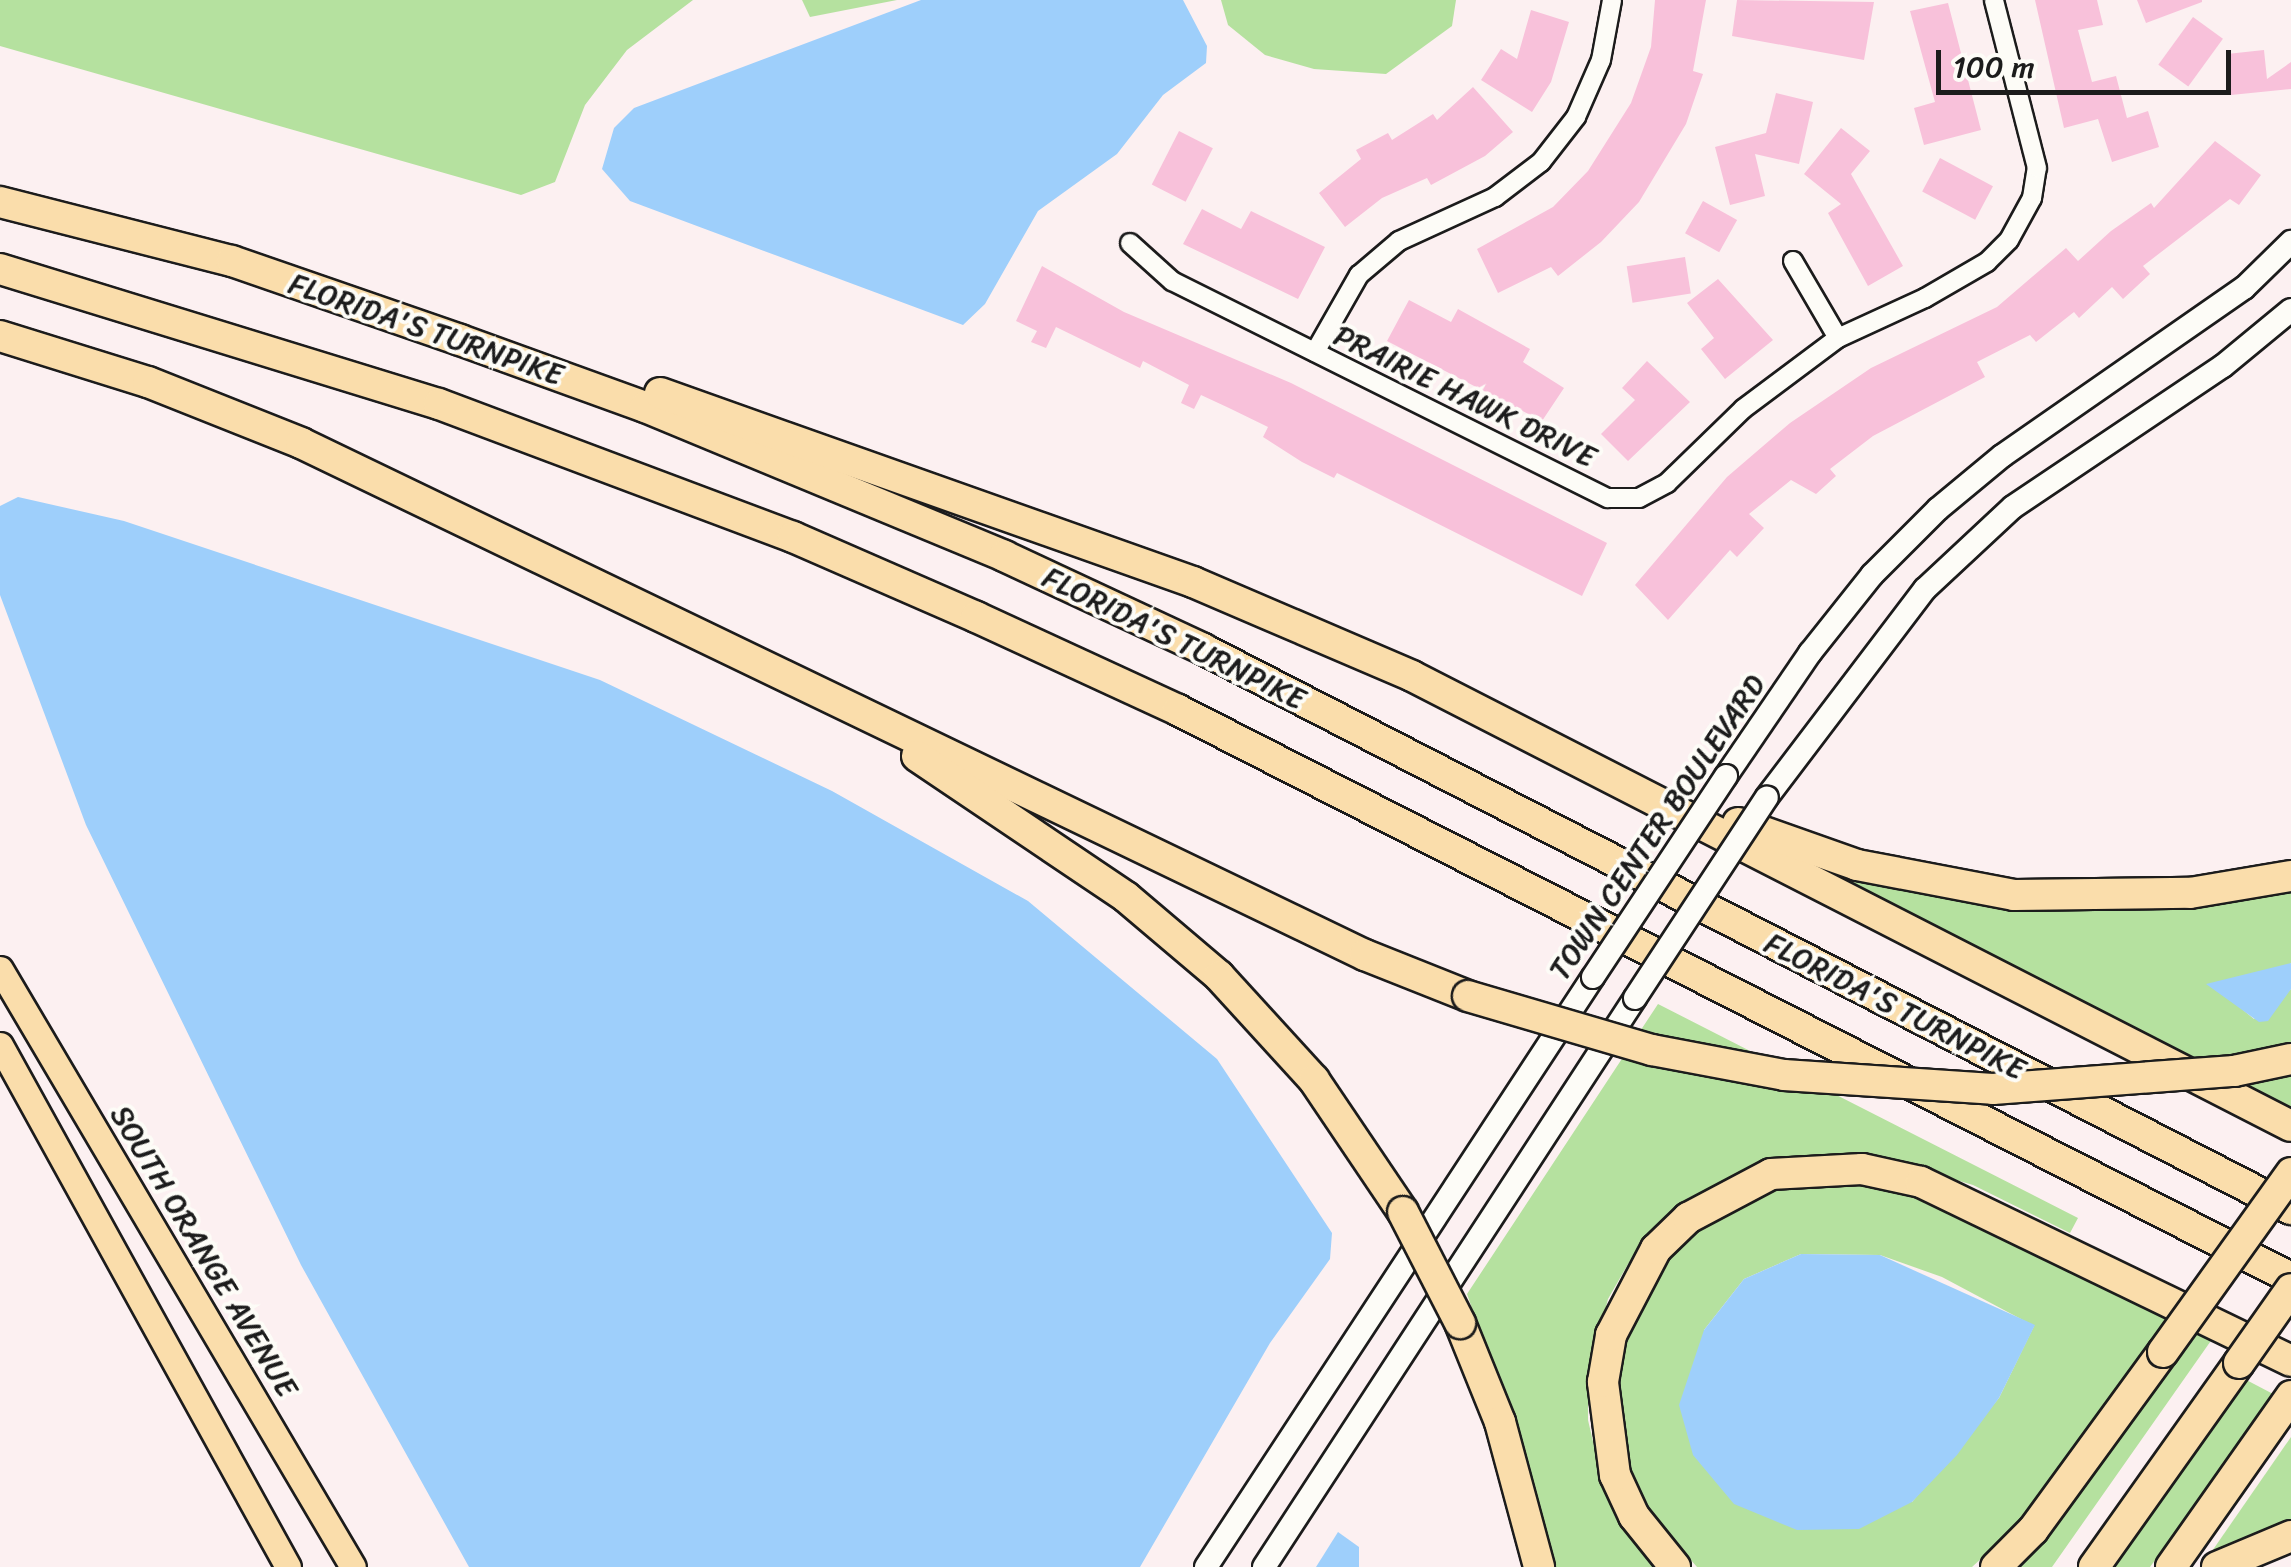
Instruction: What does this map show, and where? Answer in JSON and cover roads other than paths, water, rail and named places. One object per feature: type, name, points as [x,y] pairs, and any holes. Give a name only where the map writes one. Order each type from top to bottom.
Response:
[{"type":"highway","name":"FLORIDA'S TURNPIKE","points":[[0,202],[232,261],[645,406],[1004,556],[1203,650],[2291,1209]]},
{"type":"highway","points":[[232,261],[668,395],[1192,582],[1412,676],[1582,760],[2291,1126]]},
{"type":"highway","name":"FLORIDA'S TURNPIKE","points":[[0,269],[439,404],[776,530],[958,609],[1178,710],[2291,1278]]},
{"type":"highway","points":[[0,336],[148,382],[301,444],[1365,955],[1468,996],[1652,1050],[1802,1076],[1993,1089],[2234,1071],[2291,1059]]},
{"type":"highway","points":[[746,656],[872,726],[1126,898],[1219,976],[1314,1080],[1404,1212],[1460,1323],[1500,1422],[1539,1566]]},
{"type":"highway","points":[[1582,760],[1789,844],[1934,883],[2100,897],[2190,893],[2291,876]]},
{"type":"highway","points":[[1674,1567],[1634,1516],[1616,1476],[1603,1382],[1612,1336],[1656,1249],[1714,1201],[1771,1174],[1862,1169],[1921,1182],[2291,1361]]},
{"type":"highway","points":[[1996,1567],[2033,1530],[2291,1173]]},
{"type":"highway","points":[[2094,1567],[2291,1289]]},
{"type":"highway","points":[[2171,1567],[2291,1396]]},
{"type":"highway","points":[[2217,1567],[2291,1538]]},
{"type":"highway","points":[[2271,1567],[2291,1538]]},
{"type":"main road","name":"TOWN CENTER BOULEVARD","points":[[1206,1567],[1726,776],[1822,638],[1938,509],[2002,456],[2244,288],[2291,242]]},
{"type":"main road","points":[[1264,1567],[1767,797],[1925,589],[2013,507],[2222,366],[2291,310]]},
{"type":"main road","name":"SOUTH ORANGE AVENUE","points":[[0,969],[354,1567]]},
{"type":"main road","points":[[0,1045],[288,1567]]},
{"type":"street","points":[[1315,352],[1359,275],[1399,241],[1495,197],[1541,162],[1576,117],[1602,60],[1612,0]]},
{"type":"street","name":"PRAIRIE HAWK DRIVE","points":[[1130,243],[1172,281],[1608,498],[1639,498],[1667,483],[1743,409],[1838,338],[1987,262],[2009,240],[2032,198],[2037,168],[1994,0]]},
{"type":"street","points":[[1793,260],[1838,338]]},
{"type":"water","points":[[921,0],[1183,0],[1207,46],[1206,63],[1163,95],[1117,154],[1038,211],[985,304],[963,325],[630,201],[602,169],[614,128],[634,108]]},
{"type":"water","points":[[18,497],[124,521],[600,680],[832,791],[1028,901],[1217,1059],[1332,1233],[1330,1259],[1270,1343],[1140,1567],[469,1567],[301,1265],[86,825],[0,595],[0,506]]},
{"type":"water","points":[[2291,963],[2291,989],[2268,1021],[2259,1022],[2206,984]]},
{"type":"water","points":[[1801,1254],[1880,1255],[2035,1325],[1999,1398],[1957,1455],[1912,1502],[1859,1529],[1797,1530],[1734,1504],[1693,1455],[1679,1405],[1704,1330],[1744,1279]]},
{"type":"water","points":[[1338,1532],[1359,1547],[1359,1567],[1316,1567]]}]
